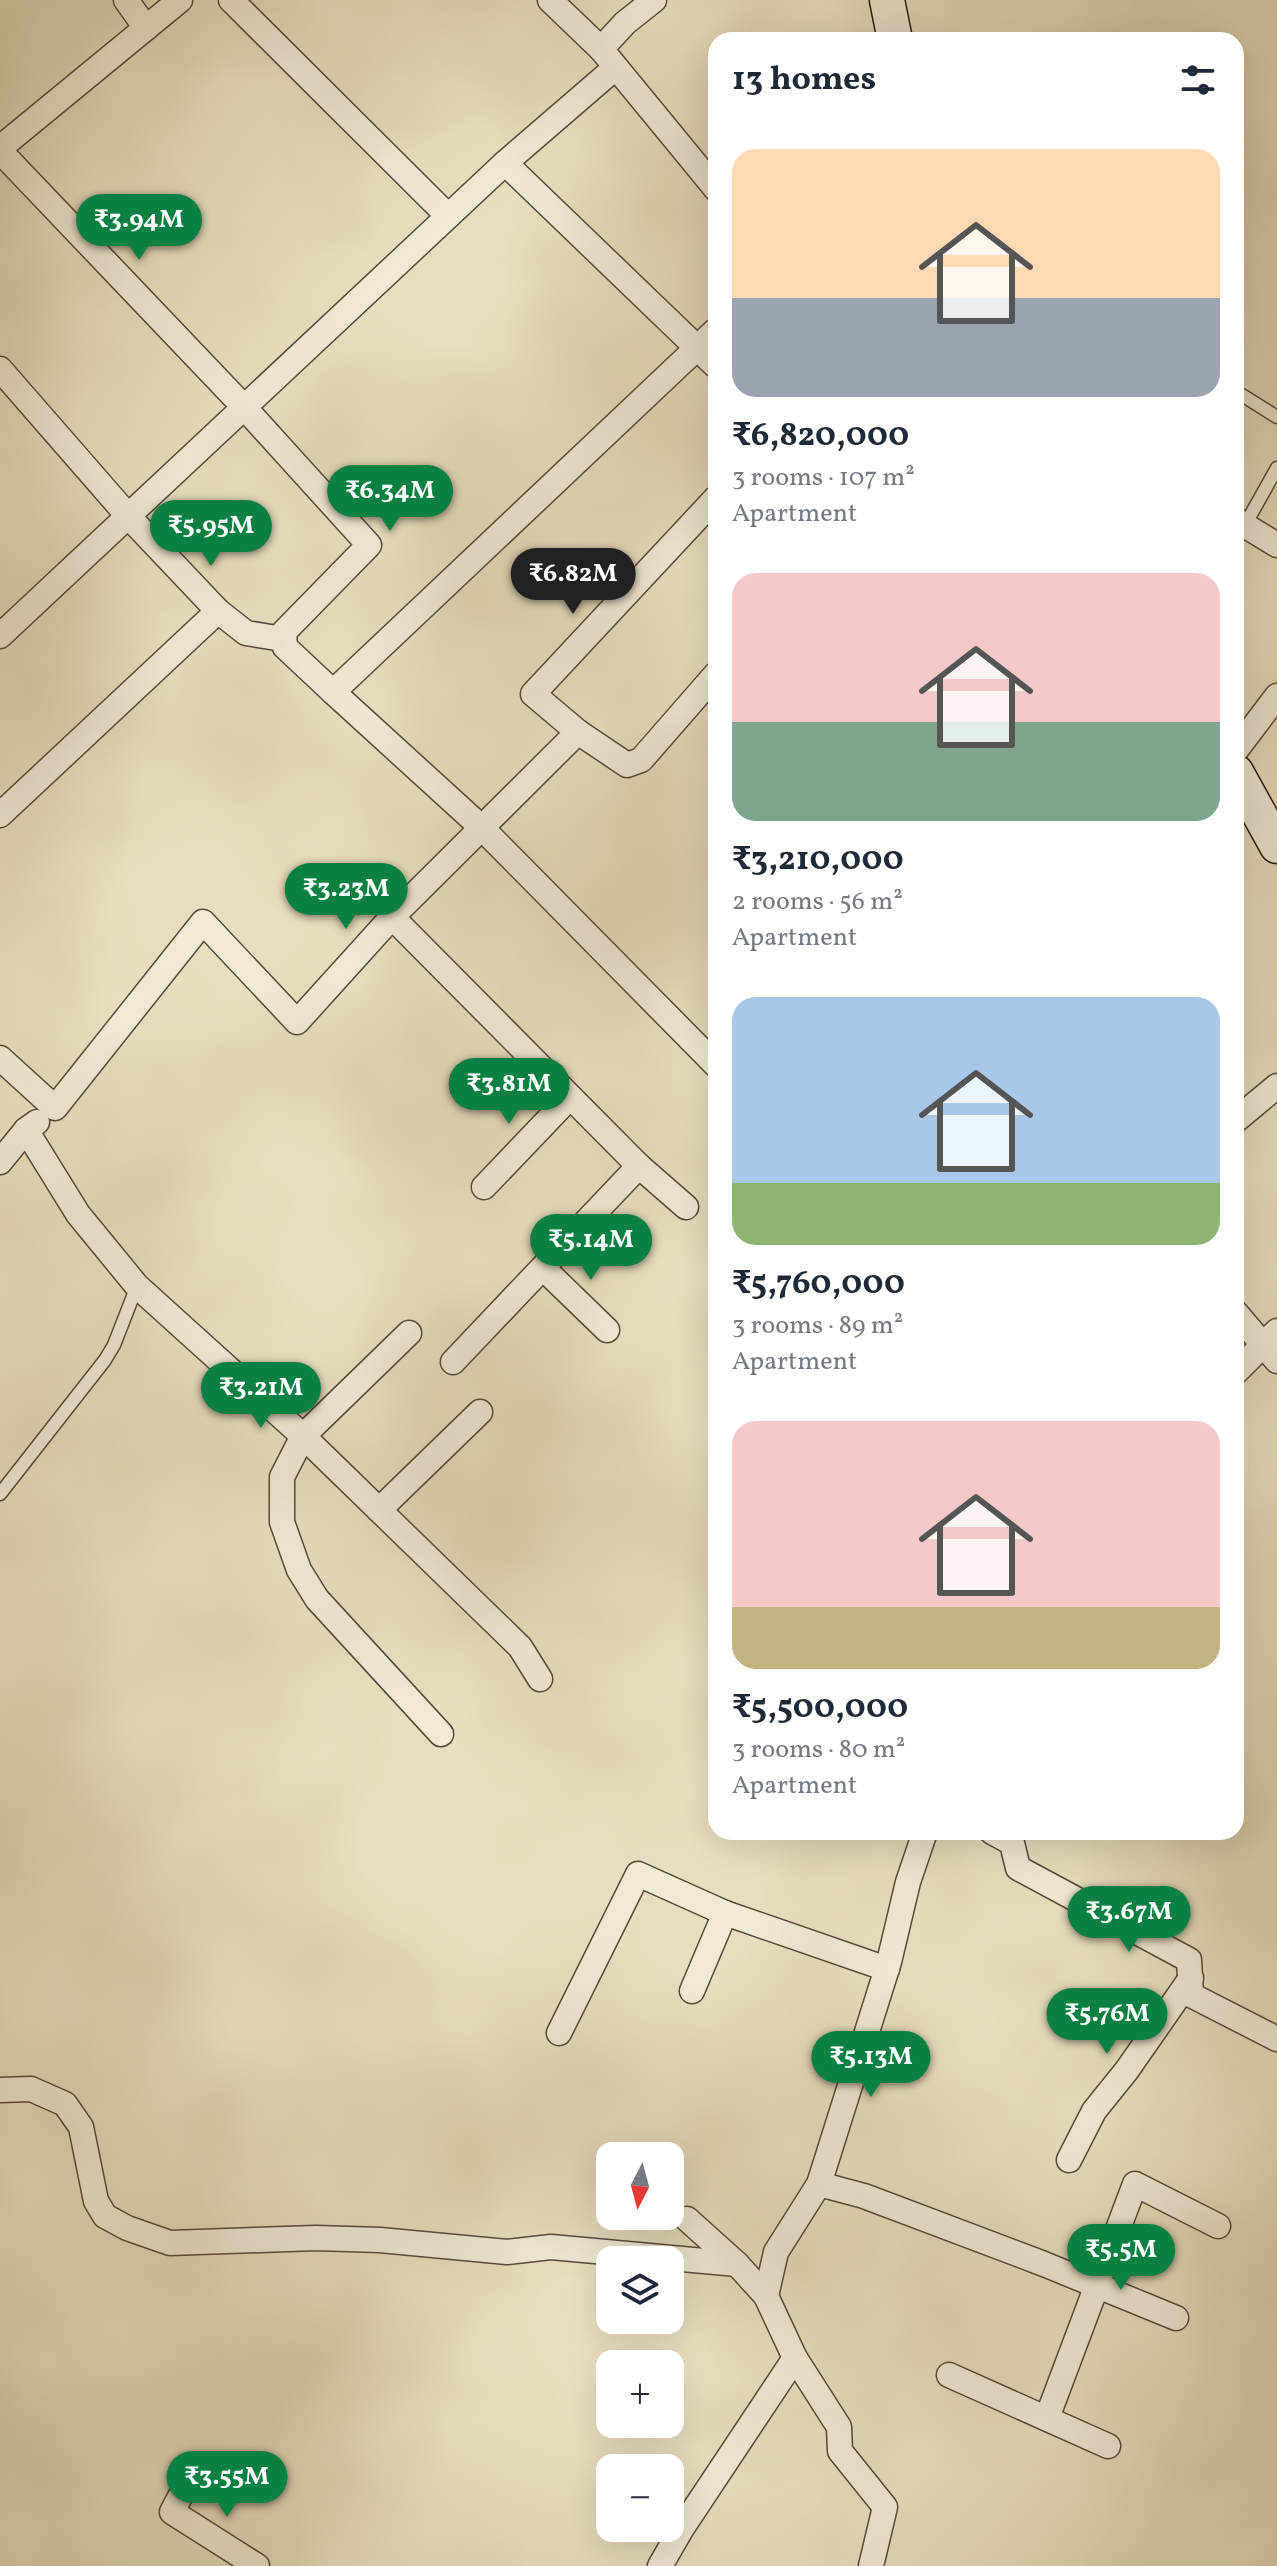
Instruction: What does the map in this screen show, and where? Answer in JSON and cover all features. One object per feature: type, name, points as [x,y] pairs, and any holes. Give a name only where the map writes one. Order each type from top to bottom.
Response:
[{"type":"street","points":[[126,0],[146,28]]},
{"type":"street","points":[[180,0],[0,150],[243,406],[369,545],[284,632],[285,647],[481,827],[708,1057]]},
{"type":"street","points":[[231,0],[448,216]]},
{"type":"street","points":[[550,0],[608,58],[708,179]]},
{"type":"street","points":[[0,636],[505,163],[608,58],[625,23],[654,0]]},
{"type":"street","points":[[887,0],[893,32]]},
{"type":"street","points":[[505,163],[708,359]]},
{"type":"street","points":[[333,692],[708,336]]},
{"type":"street","points":[[0,369],[129,517],[218,611],[246,633],[283,639]]},
{"type":"street","points":[[708,507],[533,694],[578,732],[627,765],[641,760],[708,683]]},
{"type":"street","points":[[1244,525],[1277,545]]},
{"type":"street","points":[[0,815],[218,611]]},
{"type":"street","points":[[1244,739],[1277,696]]},
{"type":"street","points":[[0,1162],[26,1130],[55,1108],[203,922],[297,1022],[392,917],[578,732]]},
{"type":"street","points":[[1244,786],[1277,846]]},
{"type":"street","points":[[392,917],[639,1166],[686,1207]]},
{"type":"street","points":[[0,1058],[55,1108]]},
{"type":"street","points":[[1244,1113],[1277,1086]]},
{"type":"street","points":[[484,1187],[570,1097]]},
{"type":"street","points":[[26,1130],[78,1214],[137,1286],[303,1436],[520,1647],[540,1679]]},
{"type":"street","points":[[453,1362],[639,1166]]},
{"type":"street","points":[[543,1268],[607,1330]]},
{"type":"street","points":[[1244,1320],[1272,1345],[1244,1366]]},
{"type":"street","points":[[409,1333],[303,1436],[282,1477],[282,1522],[299,1570],[327,1611],[441,1734]]},
{"type":"street","points":[[379,1510],[480,1412]]},
{"type":"street","points":[[766,2296],[776,2252],[819,2184],[887,1969],[908,1882],[922,1840]]},
{"type":"street","points":[[1007,1840],[1012,1843],[1018,1868],[1189,1960],[1191,1995],[1277,2039]]},
{"type":"street","points":[[559,2033],[638,1874],[725,1913],[887,1969]]},
{"type":"street","points":[[692,1991],[725,1913]]},
{"type":"street","points":[[1069,2160],[1094,2111],[1127,2070],[1191,1978]]},
{"type":"street","points":[[0,2090],[31,2089],[65,2104],[81,2127],[96,2201],[105,2216],[127,2228],[170,2243],[316,2238],[380,2240],[507,2252],[551,2247],[597,2250],[737,2264]]},
{"type":"street","points":[[819,2184],[864,2196],[1176,2318]]},
{"type":"street","points":[[1047,2418],[1135,2184],[1218,2226]]},
{"type":"street","points":[[687,2219],[737,2264],[766,2296],[795,2358],[839,2427],[840,2451],[885,2507],[871,2566]]},
{"type":"street","points":[[660,2566],[795,2358]]},
{"type":"street","points":[[949,2375],[1108,2446]]},
{"type":"street","points":[[193,2472],[172,2512],[257,2566]]},
{"type":"lane","points":[[1244,396],[1277,417]]},
{"type":"lane","points":[[1244,518],[1277,468]]},
{"type":"lane","points":[[0,1494],[105,1360],[137,1286]]}]
